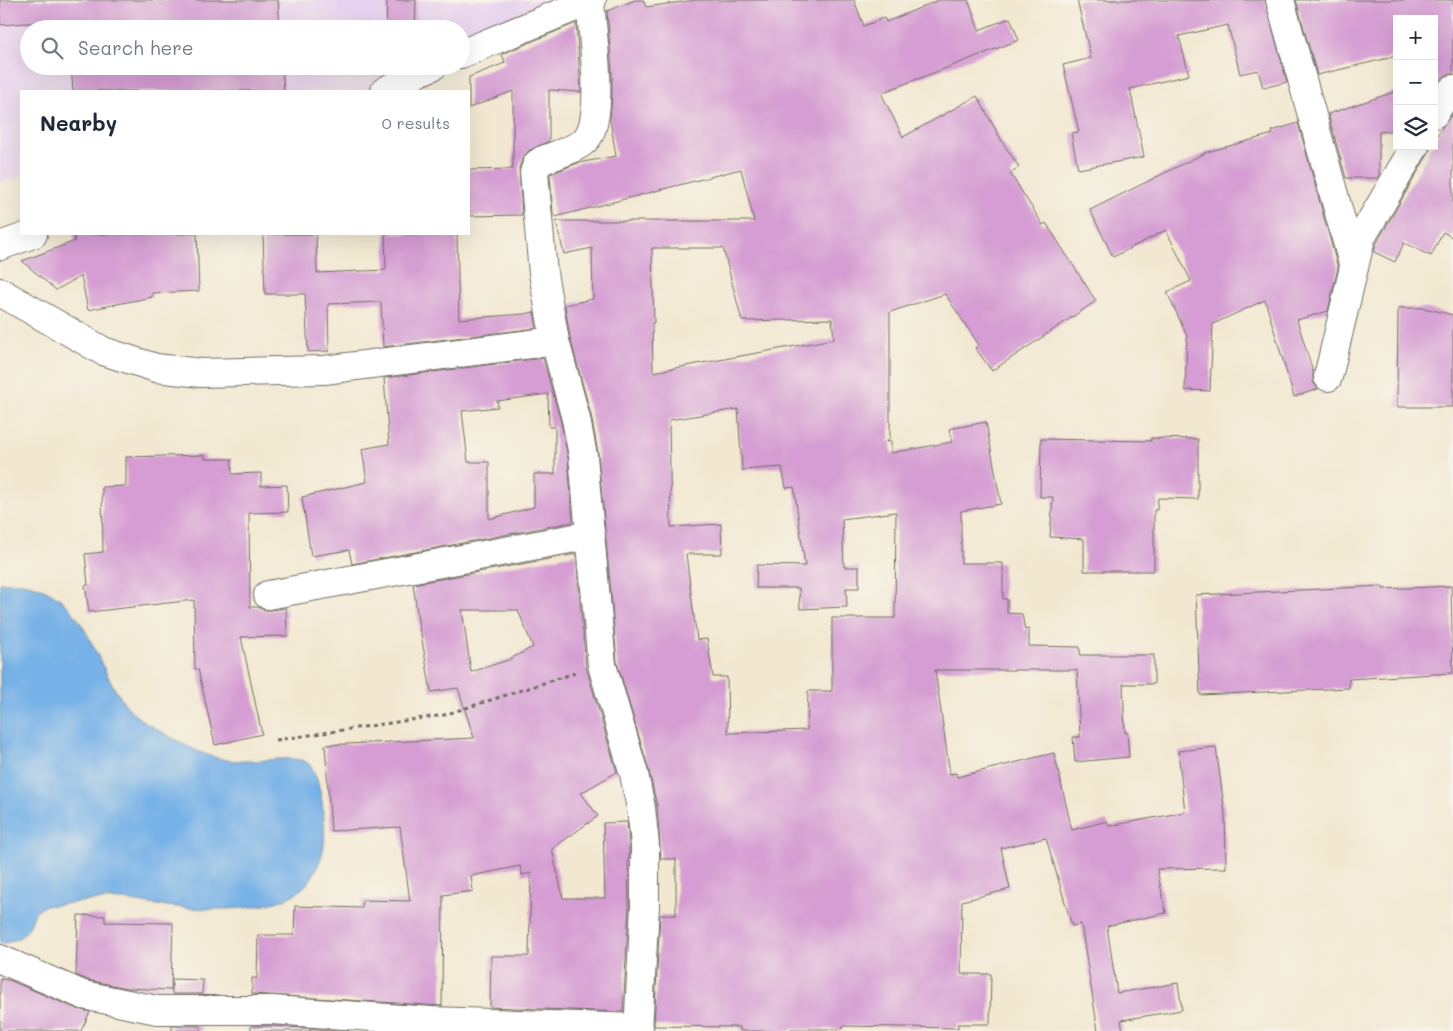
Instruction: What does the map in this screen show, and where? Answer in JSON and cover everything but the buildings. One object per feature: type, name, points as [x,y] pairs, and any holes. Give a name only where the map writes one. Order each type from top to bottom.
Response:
[{"type":"street","points":[[0,959],[83,995],[157,1010],[272,1010],[310,1022],[431,1021],[638,1029],[644,906],[644,845],[641,808],[632,765],[602,665],[583,456],[576,419],[555,341],[543,273],[534,173],[537,164],[543,160],[581,144],[587,138],[592,127],[596,114],[597,91],[591,0],[470,50]]},
{"type":"street","points":[[1280,0],[1354,267]]},
{"type":"street","points":[[387,90],[414,75]]},
{"type":"street","points":[[1438,108],[1453,88]]},
{"type":"street","points":[[1328,377],[1361,238],[1413,150]]},
{"type":"street","points":[[0,246],[30,235]]},
{"type":"street","points":[[0,292],[104,351],[156,368],[201,373],[324,370],[555,341]]},
{"type":"street","points":[[268,595],[591,535]]},
{"type":"path","points":[[276,740],[444,715],[602,665]]},
{"type":"shaded area","points":[[0,0],[559,0],[470,41],[470,20],[20,20],[20,75],[397,75],[364,90],[20,90],[20,178],[0,182]]},
{"type":"water","points":[[0,583],[28,584],[45,590],[59,598],[80,622],[117,692],[131,711],[143,721],[189,747],[217,758],[239,761],[291,759],[310,765],[318,781],[320,792],[324,845],[315,872],[302,889],[285,899],[265,905],[243,908],[176,907],[127,900],[94,900],[44,906],[35,911],[31,924],[24,934],[14,940],[0,944]]}]
